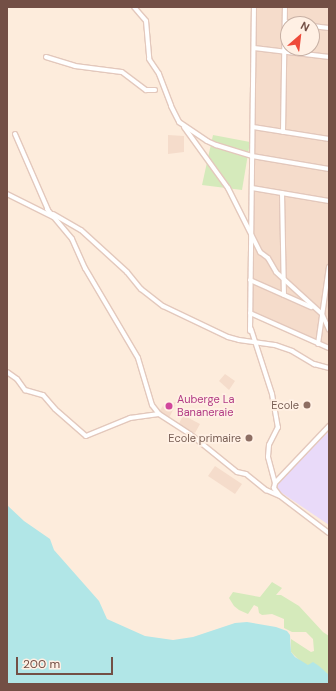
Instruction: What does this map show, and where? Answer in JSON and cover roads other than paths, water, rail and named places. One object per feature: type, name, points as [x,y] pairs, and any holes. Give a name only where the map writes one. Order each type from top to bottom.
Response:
[{"type":"street","points":[[134,7],[146,21],[149,59],[159,74],[171,106],[179,122],[228,188],[260,252],[268,258],[276,272],[322,313],[329,330]]},
{"type":"street","points":[[254,7],[250,329],[256,342],[272,394],[278,427],[269,445],[268,457],[275,483],[274,488],[280,496]]},
{"type":"street","points":[[254,48],[280,51]]},
{"type":"street","points":[[283,132],[284,56]]},
{"type":"street","points":[[46,57],[75,66],[122,72],[146,90],[155,90]]},
{"type":"street","points":[[179,122],[207,141],[252,156],[329,169]]},
{"type":"street","points":[[252,127],[329,139]]},
{"type":"street","points":[[15,134],[47,209],[72,239],[85,268],[138,358],[152,405],[159,414],[190,434],[237,472],[246,474],[266,490],[280,496],[329,533]]},
{"type":"street","points":[[252,188],[329,201]]},
{"type":"street","points":[[7,194],[63,220]]},
{"type":"street","points":[[282,194],[284,295]]},
{"type":"street","points":[[47,209],[80,230],[95,242],[127,272],[141,289],[163,306],[228,337],[275,345],[292,351],[314,364],[329,368]]},
{"type":"street","points":[[318,344],[329,270]]},
{"type":"street","points":[[250,280],[316,309]]},
{"type":"street","points":[[250,313],[329,348]]},
{"type":"street","points":[[7,372],[17,379],[25,390],[43,395],[78,431],[86,436],[130,418],[159,414]]},
{"type":"street","points":[[275,483],[329,426]]},
{"type":"water","points":[[7,505],[24,521],[50,539],[54,550],[99,601],[107,619],[145,636],[173,640],[193,637],[235,623],[247,622],[276,627],[287,631],[290,635],[291,652],[295,657],[308,665],[313,662],[319,666],[329,675],[329,684],[7,684]]},
{"type":"place","name":"Ecole","points":[[307,405]]},
{"type":"place","name":"Auberge La Bananeraie","points":[[169,406]]},
{"type":"place","name":"Ecole primaire","points":[[249,438]]}]
